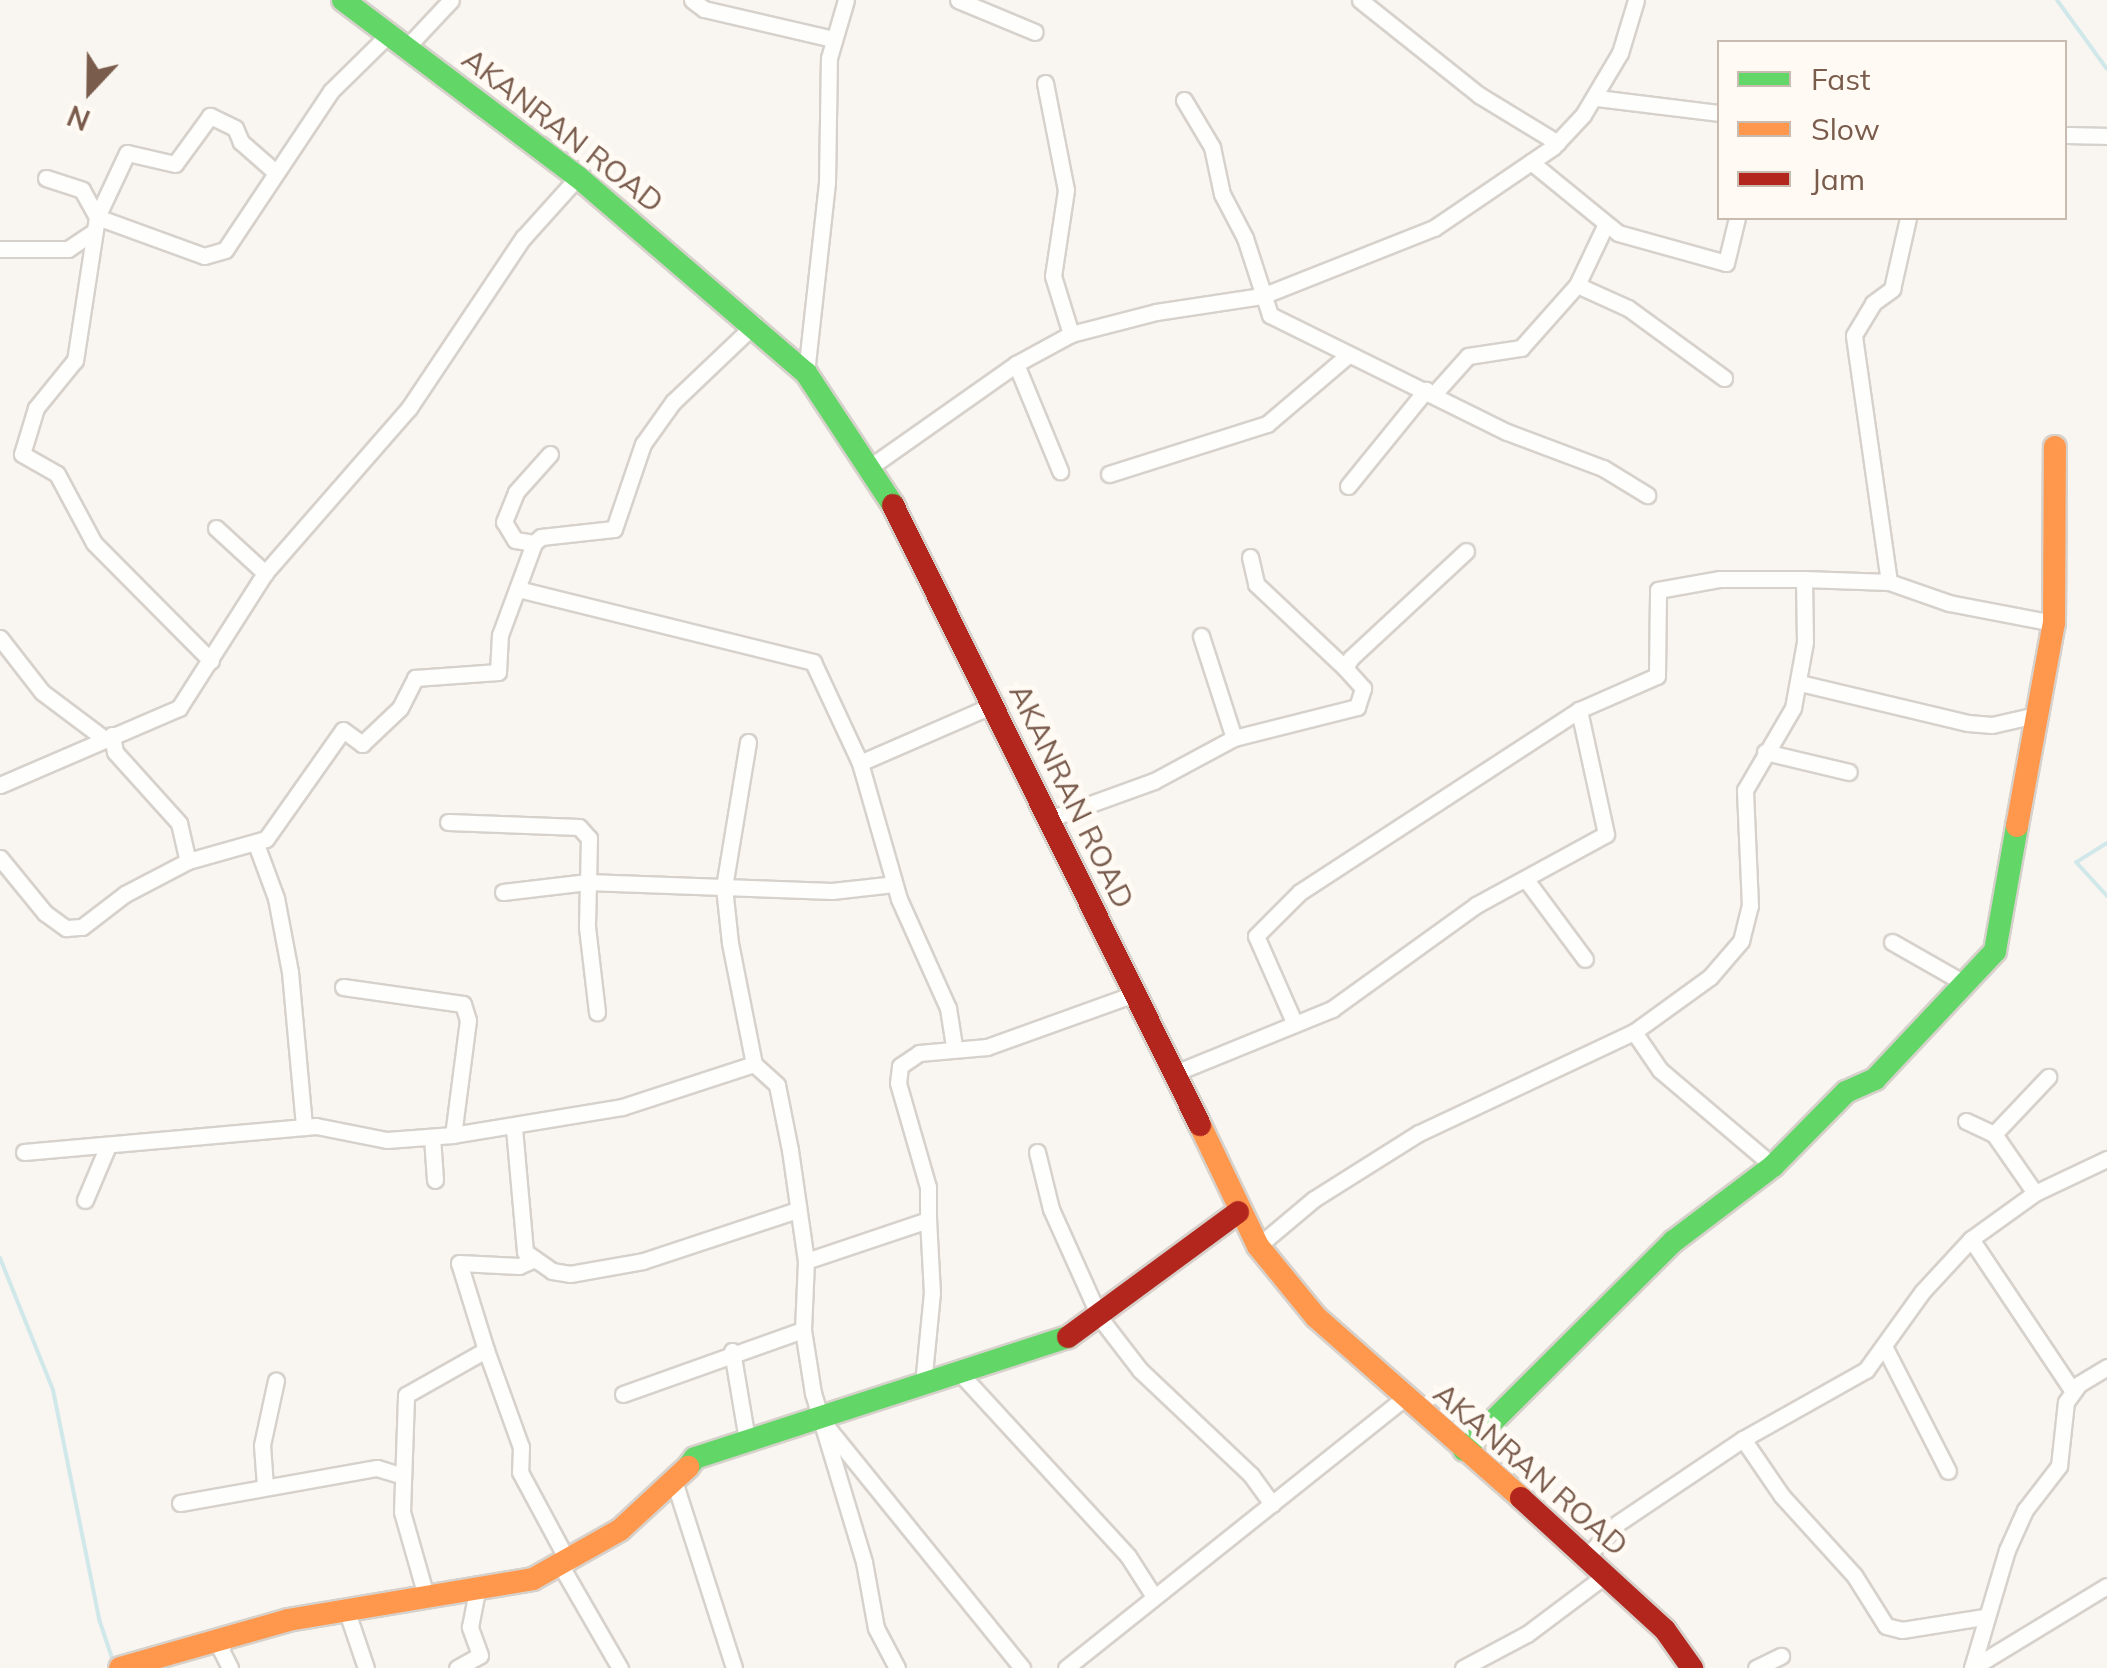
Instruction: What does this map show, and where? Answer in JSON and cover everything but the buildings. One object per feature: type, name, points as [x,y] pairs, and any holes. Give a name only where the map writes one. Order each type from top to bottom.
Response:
[{"type":"street","name":"AKANRAN ROAD","points":[[343,0],[578,176],[755,324],[806,373],[870,467],[996,704],[1238,1212],[1258,1246],[1316,1317],[1607,1574],[1664,1630],[1692,1668]]},
{"type":"street","points":[[96,224],[204,256],[232,242],[273,170],[331,91],[451,0]]},
{"type":"street","points":[[692,0],[704,9],[833,39]]},
{"type":"street","points":[[806,373],[824,217],[833,39],[846,0]]},
{"type":"street","points":[[958,0],[1035,32]]},
{"type":"street","points":[[1360,0],[1479,95],[1558,142]]},
{"type":"street","points":[[870,467],[1016,364],[1071,334],[1156,312],[1262,296],[1434,228],[1558,142],[1597,98],[1636,0]]},
{"type":"street","points":[[1045,84],[1066,190],[1053,276],[1071,334]]},
{"type":"street","points":[[1597,98],[1678,113],[1717,113]]},
{"type":"street","points":[[1184,100],[1212,148],[1222,194],[1245,238],[1270,315],[1346,356],[1430,392],[1507,432],[1602,468],[1647,496]]},
{"type":"street","points":[[211,661],[94,542],[57,474],[22,454],[36,408],[75,360],[96,224],[127,152],[175,164],[210,116],[235,128],[240,142],[273,170]]},
{"type":"street","points":[[2067,135],[2107,136]]},
{"type":"street","points":[[1531,162],[1605,226],[1726,262],[1736,220]]},
{"type":"street","points":[[0,786],[178,708],[265,573],[398,421],[523,238],[578,176]]},
{"type":"street","points":[[46,178],[82,190],[96,224]]},
{"type":"street","points":[[1889,582],[1854,335],[1873,302],[1892,289],[1908,220]]},
{"type":"street","points":[[0,249],[68,249],[96,224]]},
{"type":"street","points":[[1348,486],[1430,392],[1468,356],[1520,348],[1577,284],[1605,226]]},
{"type":"street","points":[[1577,284],[1628,308],[1724,378]]},
{"type":"street","points":[[0,858],[45,913],[66,928],[82,927],[125,894],[188,862],[256,844],[284,822],[343,730],[362,744],[400,708],[415,678],[498,672],[500,634],[534,543],[541,537],[614,529],[642,444],[673,402],[755,324]]},
{"type":"street","points":[[1110,474],[1266,424],[1346,356]]},
{"type":"street","points":[[1016,364],[1060,471]]},
{"type":"street","points":[[1464,1450],[1674,1242],[1774,1166],[1846,1092],[1876,1079],[1966,984],[2002,934],[2054,623],[2056,447]]},
{"type":"street","points":[[534,543],[515,540],[504,522],[516,492],[550,454]]},
{"type":"street","points":[[216,528],[265,573]]},
{"type":"street","points":[[1345,668],[1388,618],[1466,551]]},
{"type":"street","points":[[1049,819],[1154,781],[1234,738],[1357,707],[1364,688],[1256,584],[1250,557]]},
{"type":"street","points":[[1258,1246],[1314,1200],[1419,1133],[1634,1032],[1710,977],[1741,941],[1750,906],[1745,790],[1766,752],[1780,736],[1800,683],[1804,579]]},
{"type":"street","points":[[1294,1022],[1256,936],[1300,892],[1579,710],[1660,672],[1653,600],[1658,590],[1720,580],[1889,582],[1949,603],[2054,623]]},
{"type":"street","points":[[518,589],[813,662],[860,762],[894,884],[948,1008],[954,1047]]},
{"type":"street","points":[[1202,636],[1234,738]]},
{"type":"street","points":[[0,638],[42,692],[107,736],[115,752],[178,823],[188,862]]},
{"type":"street","points":[[1800,683],[1968,723],[1992,725],[2036,714]]},
{"type":"street","points":[[860,762],[996,704]]},
{"type":"street","points":[[1175,1073],[1332,1009],[1476,905],[1527,881],[1606,834],[1579,710]]},
{"type":"street","points":[[748,742],[724,886],[754,1064],[777,1085],[806,1261],[803,1330],[820,1419],[864,1562],[876,1628],[898,1668]]},
{"type":"street","points":[[1766,752],[1848,772]]},
{"type":"street","points":[[448,822],[580,827],[589,838],[588,882],[597,1012]]},
{"type":"street","points":[[256,844],[276,898],[290,972],[304,1127]]},
{"type":"street","points":[[1527,881],[1586,959]]},
{"type":"street","points":[[503,892],[588,882],[856,891],[894,884]]},
{"type":"street","points":[[1892,942],[1966,984]]},
{"type":"street","points":[[343,987],[463,1004],[468,1020],[453,1135]]},
{"type":"street","points":[[923,1384],[932,1294],[928,1187],[898,1083],[900,1066],[919,1053],[987,1047],[1134,994]]},
{"type":"street","points":[[1634,1032],[1660,1070],[1774,1166]]},
{"type":"street","points":[[24,1152],[107,1148],[304,1127],[388,1140],[514,1128],[622,1107],[754,1064]]},
{"type":"street","points":[[1994,1134],[2048,1077]]},
{"type":"street","points":[[1966,1121],[1994,1134],[2035,1193]]},
{"type":"street","points":[[514,1128],[525,1252],[570,1274],[601,1270],[798,1210]]},
{"type":"street","points":[[432,1137],[435,1180]]},
{"type":"street","points":[[85,1200],[107,1148]]},
{"type":"street","points":[[1037,1152],[1048,1200],[1100,1318],[1140,1370],[1251,1475],[1272,1504]]},
{"type":"street","points":[[1587,1556],[1618,1524],[1743,1439],[1866,1370],[1922,1292],[1972,1239],[2035,1193],[2107,1160]]},
{"type":"street","points":[[120,1668],[227,1635],[426,1596],[477,1592],[565,1564],[676,1484],[695,1458],[1072,1336],[1238,1212]]},
{"type":"street","points":[[806,1261],[928,1220]]},
{"type":"street","points":[[1972,1239],[2072,1390]]},
{"type":"street","points":[[534,1259],[519,1266],[459,1263],[521,1448],[520,1472],[620,1668]]},
{"type":"street","points":[[623,1394],[732,1352],[803,1330]]},
{"type":"street","points":[[1885,1348],[1948,1471]]},
{"type":"street","points":[[426,1596],[402,1512],[406,1395],[486,1350]]},
{"type":"street","points":[[732,1352],[747,1440]]},
{"type":"street","points":[[1972,1668],[1984,1617],[2025,1510],[2060,1466],[2059,1428],[2072,1390],[2107,1367]]},
{"type":"street","points":[[958,1371],[1128,1556],[1153,1596]]},
{"type":"street","points":[[265,1486],[262,1445],[276,1380]]},
{"type":"street","points":[[1066,1668],[1404,1398]]},
{"type":"street","points":[[820,1419],[1022,1668]]},
{"type":"street","points":[[1743,1439],[1782,1496],[1854,1575],[1886,1626],[1902,1630],[1984,1617]]},
{"type":"street","points":[[180,1503],[376,1468],[403,1476]]},
{"type":"street","points":[[676,1484],[734,1668]]},
{"type":"street","points":[[1463,1668],[1526,1634],[1607,1574]]},
{"type":"street","points":[[1972,1668],[2107,1586]]},
{"type":"street","points":[[457,1668],[480,1655],[470,1627],[477,1592]]},
{"type":"street","points":[[347,1612],[366,1668]]},
{"type":"street","points":[[227,1635],[222,1650],[230,1668]]},
{"type":"street","points":[[1756,1668],[1781,1656]]},
{"type":"waterway","points":[[2057,0],[2107,69]]},
{"type":"waterway","points":[[2107,843],[2076,862],[2107,896]]},
{"type":"waterway","points":[[0,1258],[53,1390],[99,1619],[114,1664]]},
{"type":"traffic: fast","points":[[343,0],[578,177],[806,373],[893,505]]},
{"type":"traffic: fast","points":[[1464,1450],[1674,1241],[1773,1166],[1846,1092],[1875,1079],[1995,951],[2017,826]]},
{"type":"traffic: fast","points":[[688,1467],[695,1458],[1068,1337]]},
{"type":"traffic: slow","points":[[2017,826],[2054,623],[2055,447]]},
{"type":"traffic: slow","points":[[1200,1125],[1258,1246],[1316,1317],[1521,1498]]},
{"type":"traffic: slow","points":[[120,1668],[288,1620],[533,1579],[620,1530],[688,1467]]},
{"type":"traffic: jam","points":[[893,505],[1200,1125]]},
{"type":"traffic: jam","points":[[1068,1337],[1238,1212]]},
{"type":"traffic: jam","points":[[1521,1498],[1665,1630],[1692,1668]]}]
